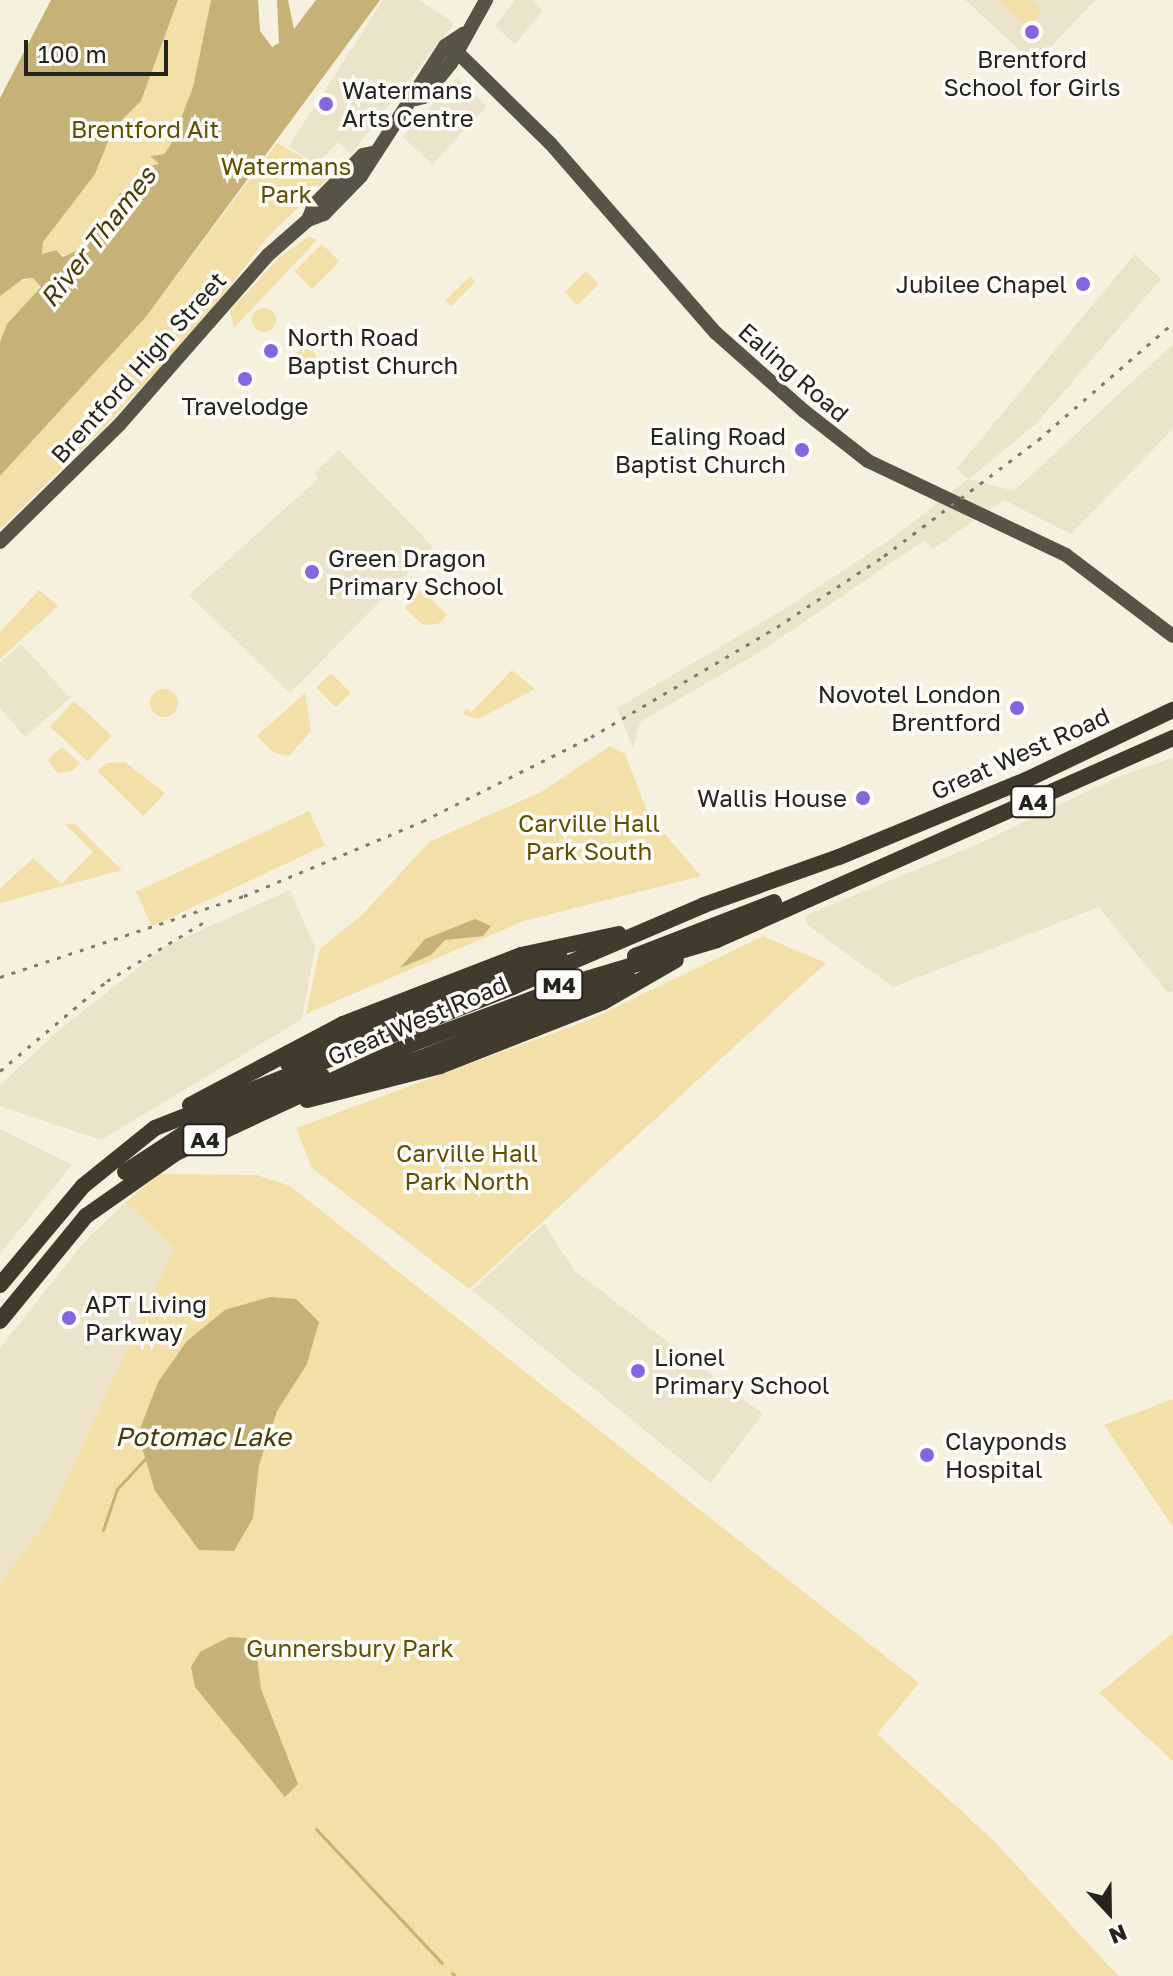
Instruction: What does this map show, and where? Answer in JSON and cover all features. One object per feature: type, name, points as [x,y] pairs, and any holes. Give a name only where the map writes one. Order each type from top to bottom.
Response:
[{"type":"highway","name":"Great West Road","points":[[0,1285],[83,1186],[155,1128],[671,919],[1011,786],[1173,710]]},
{"type":"highway","name":"M4","points":[[180,1122],[746,900],[1024,787],[1173,718]]},
{"type":"highway","name":"Great West Road","points":[[0,1321],[68,1234],[126,1183],[176,1153],[409,1045],[558,989],[717,940],[1173,735]]},
{"type":"highway","name":"M4","points":[[0,1313],[82,1211],[165,1145],[262,1100],[831,880],[1173,735]]},
{"type":"highway","name":"M4","points":[[318,1088],[405,1064],[520,1021],[672,955],[831,880]]},
{"type":"highway","name":"M4","points":[[155,1128],[320,1034],[521,955],[746,900]]},
{"type":"highway","name":"M4","points":[[0,1293],[92,1184],[180,1122],[324,1045],[442,999],[671,919]]},
{"type":"highway","name":"M4","points":[[165,1145],[239,1116],[392,1082],[487,1047],[603,1002],[717,940]]},
{"type":"main road","name":"Brentford High Street","points":[[416,99],[427,93],[457,52],[463,34],[486,0]]},
{"type":"main road","name":"Brentford High Street","points":[[0,542],[120,424],[262,262],[308,220],[331,208],[371,164],[372,153],[416,99],[440,53],[463,34]]},
{"type":"main road","points":[[440,53],[457,52]]},
{"type":"main road","name":"Ealing Road","points":[[457,52],[559,153],[716,333],[859,455],[1066,555],[1173,636]]},
{"type":"shaded area","points":[[383,0],[419,0],[454,23],[351,154],[338,142],[316,165],[289,146]]},
{"type":"shaded area","points":[[515,0],[533,0],[543,11],[515,44],[495,26]]},
{"type":"shaded area","name":"Brentford School for Girls","points":[[965,0],[1095,0],[1035,64]]},
{"type":"shaded area","points":[[457,78],[487,106],[432,164],[402,137]]},
{"type":"shaded area","points":[[1135,254],[1161,279],[1036,424],[969,479],[1014,491],[1173,344],[1173,429],[1071,534],[1004,500],[933,549],[925,540],[758,653],[640,722],[633,748],[617,708],[791,605],[891,539],[968,479],[957,468]]},
{"type":"shaded area","name":"Green Dragon Primary School","points":[[339,450],[433,547],[290,693],[189,595],[318,479],[315,472]]},
{"type":"shaded area","points":[[21,644],[70,698],[25,737],[0,708],[0,663]]},
{"type":"shaded area","points":[[1173,758],[1173,990],[1168,993],[1099,907],[893,987],[807,925],[805,917],[811,913],[976,845],[1120,776]]},
{"type":"shaded area","points":[[290,890],[315,947],[302,1019],[101,1140],[0,1106],[0,1085],[58,1031],[164,947]]},
{"type":"shaded area","points":[[0,1129],[72,1165],[0,1254]]},
{"type":"shaded area","points":[[126,1202],[174,1248],[47,1521],[0,1583],[0,1348],[86,1240]]},
{"type":"shaded area","name":"Lionel Primary School","points":[[544,1224],[575,1271],[763,1414],[710,1483],[472,1290]]},
{"type":"green space","name":"Brentford Ait","points":[[178,0],[211,0],[193,87],[171,144],[164,154],[152,155],[159,164],[148,179],[120,197],[115,215],[78,250],[66,256],[54,250],[42,254],[43,242],[95,171],[113,129],[141,101]]},
{"type":"green space","points":[[999,0],[1030,0],[1042,11],[1027,27]]},
{"type":"green space","name":"Watermans Park","points":[[277,143],[316,165],[334,162],[339,168],[268,237],[199,326],[104,428],[0,529],[0,476],[145,318]]},
{"type":"green space","points":[[309,236],[317,240],[234,328],[230,311],[279,258]]},
{"type":"green space","points":[[322,244],[340,262],[312,289],[294,272]]},
{"type":"green space","points":[[586,271],[599,284],[578,305],[565,292]]},
{"type":"green space","points":[[470,276],[476,282],[451,306],[445,301]]},
{"type":"green space","points":[[33,278],[40,284],[39,293],[7,324],[0,342],[0,296],[12,284]]},
{"type":"green space","points":[[264,308],[273,311],[276,320],[273,329],[264,332],[255,329],[252,320],[255,311]]},
{"type":"green space","points":[[305,349],[314,352],[317,361],[314,370],[305,373],[296,370],[293,361],[296,352]]},
{"type":"green space","points":[[39,590],[58,606],[0,659],[0,632]]},
{"type":"green space","points":[[422,590],[447,615],[438,624],[423,625],[405,608]]},
{"type":"green space","points":[[512,670],[535,689],[478,719],[464,715],[465,708],[471,712]]},
{"type":"green space","points":[[331,673],[351,693],[336,708],[316,688]]},
{"type":"green space","points":[[164,689],[174,693],[178,703],[174,713],[164,717],[154,713],[150,703],[154,693]]},
{"type":"green space","points":[[305,693],[311,731],[289,756],[274,753],[257,736]]},
{"type":"green space","points":[[74,701],[111,736],[87,761],[50,727]]},
{"type":"green space","name":"Carville Hall Park South","points":[[610,746],[625,754],[649,816],[701,876],[524,921],[306,1014],[320,949],[363,914],[429,842],[541,792]]},
{"type":"green space","points":[[62,747],[80,763],[72,771],[58,773],[47,760]]},
{"type":"green space","points":[[125,762],[165,793],[143,816],[97,771],[106,763]]},
{"type":"green space","points":[[309,811],[325,845],[152,926],[136,892]]},
{"type":"green space","points":[[74,823],[122,870],[0,903],[0,889],[33,858],[62,884],[93,852],[66,825]]},
{"type":"green space","name":"Carville Hall Park North","points":[[763,936],[826,963],[469,1289],[312,1168],[296,1128],[589,1020]]},
{"type":"green space","name":"Gunnersbury Park","points":[[160,1174],[257,1175],[290,1186],[919,1683],[877,1734],[993,1840],[1118,1976],[0,1976],[0,1583],[47,1521],[174,1248],[126,1202]]},
{"type":"green space","points":[[1173,1399],[1173,1527],[1104,1425]]},
{"type":"green space","points":[[1173,1633],[1173,1761],[1099,1693]]},
{"type":"water","name":"River Thames","points":[[51,0],[178,0],[141,101],[113,129],[95,174],[43,242],[42,254],[56,250],[63,257],[78,250],[115,215],[122,203],[119,194],[138,190],[150,166],[159,164],[150,156],[164,154],[171,144],[193,87],[211,0],[258,0],[260,31],[272,47],[279,43],[277,0],[288,0],[294,29],[316,0],[380,0],[145,318],[0,476],[0,342],[7,324],[41,287],[33,278],[23,279],[0,296],[0,98]]},
{"type":"water","points":[[475,919],[491,926],[483,936],[445,940],[431,955],[400,968],[425,939]]},
{"type":"water","name":"Potomac Lake","points":[[270,1297],[296,1299],[319,1322],[307,1364],[277,1411],[259,1465],[253,1518],[234,1551],[199,1550],[155,1491],[138,1434],[158,1382],[187,1341],[225,1310]]},
{"type":"water","points":[[229,1637],[246,1638],[257,1658],[261,1689],[298,1784],[285,1797],[195,1687],[191,1667],[200,1652]]},
{"type":"waterway","points":[[103,1530],[117,1489],[145,1459]]},
{"type":"waterway","points":[[316,1829],[442,1963]]},
{"type":"waterway","points":[[452,1973],[455,1976]]},
{"type":"railway","points":[[0,977],[244,896],[423,821],[591,737],[777,627],[884,556],[1038,440],[1173,323]]},
{"type":"railway","points":[[0,1071],[107,981],[209,919]]},
{"type":"place","name":"Brentford School for Girls","points":[[1032,32]]},
{"type":"place","name":"Watermans Arts Centre","points":[[326,104]]},
{"type":"place","name":"Jubilee Chapel","points":[[1083,284]]},
{"type":"place","name":"North Road Baptist Church","points":[[271,351]]},
{"type":"place","name":"Travelodge","points":[[245,379]]},
{"type":"place","name":"Ealing Road Baptist Church","points":[[802,450]]},
{"type":"place","name":"Green Dragon Primary School","points":[[312,572]]},
{"type":"place","name":"Novotel London Brentford","points":[[1017,708]]},
{"type":"place","name":"Wallis House","points":[[863,798]]},
{"type":"place","name":"APT Living Parkway","points":[[69,1318]]},
{"type":"place","name":"Lionel Primary School","points":[[638,1371]]},
{"type":"place","name":"Clayponds Hospital","points":[[927,1455]]}]
